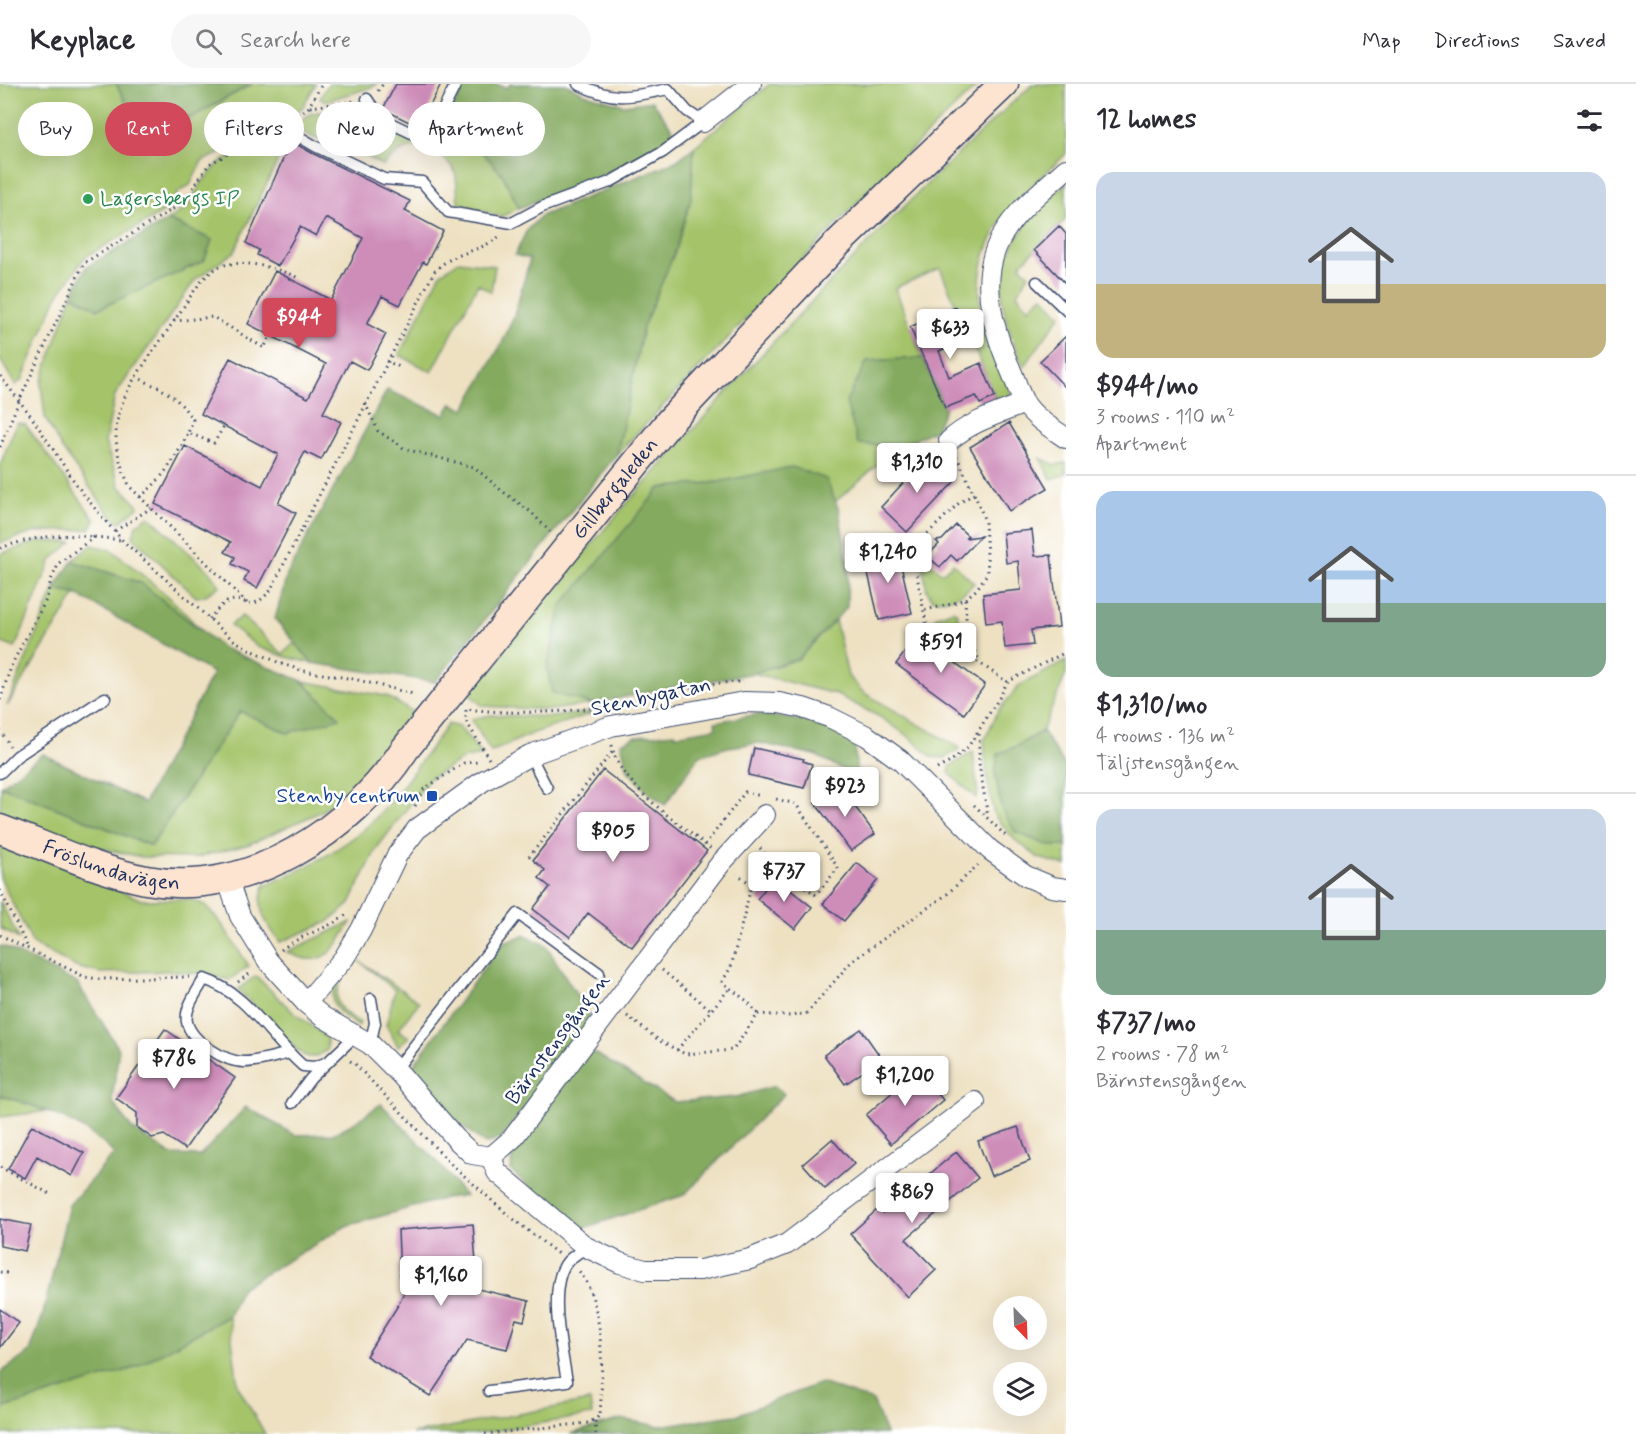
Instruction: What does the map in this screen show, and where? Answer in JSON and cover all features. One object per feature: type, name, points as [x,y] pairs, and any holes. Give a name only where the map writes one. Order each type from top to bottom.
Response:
[{"type":"main road","name":"Gillbergaleden","points":[[227,878],[291,854],[356,808],[390,772],[405,748],[670,421],[758,325],[835,246],[1004,84]]},
{"type":"main road","name":"Fröslundavägen","points":[[0,829],[106,871],[139,878],[191,882],[227,878]]},
{"type":"street","points":[[703,122],[751,84]]},
{"type":"street","points":[[1066,169],[1022,209],[997,246],[991,264],[991,309],[995,330],[1025,403],[1043,423],[1066,438]]},
{"type":"street","points":[[950,441],[985,420],[1025,403]]},
{"type":"street","name":"Stenbygatan","points":[[306,1003],[344,958],[361,930],[398,855],[417,829],[483,781],[530,755],[611,726],[744,702],[779,703],[829,717],[867,735],[900,760],[990,849],[1026,876],[1066,889]]},
{"type":"street","name":"Bärnstensgången","points":[[491,1157],[512,1139],[767,803]]},
{"type":"street","points":[[227,878],[240,916],[268,961],[306,1003],[323,1017],[362,1040],[396,1069],[472,1154],[491,1157],[497,1172],[586,1247],[620,1263],[645,1270],[700,1270],[750,1258],[788,1244],[975,1102]]},
{"type":"lane","points":[[367,99],[380,118],[422,138],[433,130],[456,84]]},
{"type":"lane","points":[[304,140],[384,179],[422,182],[448,212],[512,223],[542,207],[610,182],[663,152],[703,122],[687,111],[668,89],[633,97],[613,97],[578,84]]},
{"type":"lane","points":[[1037,282],[1066,310]]},
{"type":"lane","points":[[0,773],[17,756],[105,698]]},
{"type":"lane","points":[[530,755],[547,788]]},
{"type":"lane","points":[[396,1069],[518,914],[599,972]]},
{"type":"lane","points":[[290,1053],[243,1062],[207,1048],[192,1033],[186,1020],[191,1002],[204,980],[222,987],[242,1000],[290,1053],[307,1067],[328,1062]]},
{"type":"lane","points":[[292,1103],[311,1078],[328,1062],[362,1040],[375,1023],[371,999]]},
{"type":"lane","points":[[489,1391],[567,1381],[556,1315],[561,1275],[567,1262],[586,1247]]},
{"type":"path","points":[[308,108],[367,99],[380,89],[382,84]]},
{"type":"path","points":[[0,447],[19,401],[84,263],[183,204],[209,164]]},
{"type":"path","points":[[209,619],[225,603],[255,604],[270,591],[386,361],[434,272],[451,257],[477,249],[495,240],[512,223]]},
{"type":"path","points":[[248,604],[130,487],[119,463],[116,439],[118,418],[127,391],[136,376],[198,285],[217,268],[238,263],[288,273],[298,278]]},
{"type":"path","points":[[174,321],[213,317],[264,348],[270,336]]},
{"type":"path","points":[[386,361],[402,368]]},
{"type":"path","points":[[0,376],[78,487],[115,531],[232,639],[282,664],[304,671],[354,679],[413,694]]},
{"type":"path","points":[[136,376],[147,384],[165,391],[180,402],[193,420],[176,458],[153,486],[140,497]]},
{"type":"path","points":[[365,403],[378,431],[405,449],[474,467],[531,513],[566,549]]},
{"type":"path","points":[[188,434],[214,443],[224,426]]},
{"type":"path","points":[[925,610],[965,599],[977,589],[988,572],[985,522],[950,441]]},
{"type":"path","points":[[974,494],[959,503],[921,541],[913,556],[927,627],[1007,682]]},
{"type":"path","points":[[115,531],[151,508]]},
{"type":"path","points":[[0,548],[43,536],[63,534],[123,540]]},
{"type":"path","points":[[0,700],[12,664],[46,600],[51,580],[59,563],[94,537]]},
{"type":"path","points":[[965,599],[967,635],[980,662]]},
{"type":"path","points":[[937,769],[962,753],[979,731],[1007,682],[1066,652]]},
{"type":"path","points":[[490,760],[466,721],[466,709],[538,713],[578,710],[698,686],[750,682]]},
{"type":"path","points":[[609,705],[613,751],[622,770],[634,786],[751,884],[731,967],[722,982],[747,1001],[758,1014],[791,1016],[807,1013],[852,961],[946,894],[978,865],[990,849]]},
{"type":"path","points":[[979,731],[979,764],[988,818]]},
{"type":"path","points":[[529,857],[613,751]]},
{"type":"path","points":[[705,844],[745,792],[767,803],[796,804],[838,868],[816,895],[770,861],[757,844]]},
{"type":"path","points":[[971,802],[1011,841]]},
{"type":"path","points":[[0,890],[29,950]]},
{"type":"path","points":[[0,935],[72,972],[99,979],[178,976],[204,980]]},
{"type":"path","points":[[649,959],[711,1010]]},
{"type":"path","points":[[677,1050],[730,988]]},
{"type":"path","points":[[614,1006],[660,1041],[685,1054],[733,1050],[758,1014]]},
{"type":"path","points":[[328,1062],[339,1059],[355,1064],[465,1177],[507,1214],[577,1269],[588,1283],[600,1339],[602,1387],[600,1414],[588,1423],[485,1434]]},
{"type":"path","points":[[0,1167],[50,1194]]},
{"type":"path","points":[[0,1272],[7,1273]]},
{"type":"path","points":[[594,1420],[596,1434]]},
{"type":"green space","name":"Lagersbergs IP","points":[[0,84],[116,84],[126,102],[105,102],[105,156],[192,156],[192,117],[204,110],[204,156],[214,156],[202,161],[190,185],[177,193],[176,205],[85,257],[57,297],[22,380],[15,385],[0,359]]},
{"type":"green space","points":[[116,84],[252,84],[219,102],[204,102],[204,110],[192,117],[192,102],[126,102]]},
{"type":"green space","name":"Lagersbergs IP","points":[[252,84],[316,84],[304,105],[304,102],[219,102]]},
{"type":"green space","points":[[328,84],[377,84],[325,101],[320,98]]},
{"type":"green space","points":[[466,84],[496,84],[507,88],[510,84],[566,84],[586,94],[624,105],[652,101],[679,138],[596,178],[519,208],[502,174],[486,156],[545,156],[545,102],[456,102]]},
{"type":"green space","points":[[770,84],[979,84],[876,183],[617,454],[643,327],[676,249],[691,198],[694,147]]},
{"type":"green space","points":[[1033,84],[1066,84],[1066,154],[1010,210],[986,250],[981,274],[980,300],[987,337],[1011,389],[1009,399],[988,409],[980,404],[995,397],[940,268],[895,288],[923,358],[867,361],[858,444],[899,446],[835,502],[826,479],[718,482],[660,488],[552,692],[593,704],[549,710],[483,706],[469,694],[568,572],[758,358],[893,218]]},
{"type":"green space","points":[[316,113],[316,139],[304,133],[304,118]]},
{"type":"green space","points":[[396,128],[408,133],[408,149],[397,154]]},
{"type":"green space","points":[[694,147],[691,198],[676,249],[643,327],[617,454],[435,682],[312,663],[275,619],[287,575],[387,390],[445,415],[452,403],[464,410],[502,343],[514,316],[530,259],[515,255],[527,230],[541,216],[676,161]]},
{"type":"green space","points":[[233,156],[280,156],[234,252],[195,280],[115,395],[105,442],[120,487],[139,506],[120,522],[110,515],[62,449],[45,418],[41,383],[72,295],[98,309],[204,261],[212,240],[168,220],[187,207],[202,182],[220,162]]},
{"type":"green space","points":[[365,156],[394,156],[383,166]]},
{"type":"green space","points":[[442,156],[486,156],[502,174],[519,208],[501,217],[458,203],[454,170]]},
{"type":"green space","points":[[1066,183],[1066,219],[1020,265],[1029,275],[1017,294],[1029,308],[1043,296],[1061,315],[1024,367],[1011,337],[1004,311],[1002,287],[1004,266],[1012,246],[1025,226]]},
{"type":"green space","points":[[168,220],[212,240],[204,261],[98,309],[72,295],[86,267]]},
{"type":"green space","points":[[459,261],[495,266],[491,292],[478,284],[432,372],[399,355],[441,273]]},
{"type":"green space","points":[[923,358],[945,408],[936,429],[902,446],[858,444],[846,402],[867,361]]},
{"type":"green space","points":[[17,423],[25,424],[95,520],[90,529],[36,532],[0,543],[0,465]]},
{"type":"green space","points":[[1040,458],[1055,465],[1066,463],[1066,474],[1051,479]]},
{"type":"green space","points":[[792,467],[826,479],[839,510],[848,565],[847,607],[798,659],[754,673],[593,704],[552,693],[547,668],[561,606],[660,488],[718,482]]},
{"type":"green space","points":[[149,516],[209,571],[220,586],[204,596],[196,597],[133,537],[136,525]]},
{"type":"green space","points":[[40,541],[72,542],[52,559],[15,648],[0,642],[0,554]]},
{"type":"green space","points":[[92,545],[112,550],[169,597],[206,635],[141,583],[72,561]]},
{"type":"green space","points":[[920,554],[942,573],[953,563],[974,583],[955,597],[932,599],[927,591]]},
{"type":"green space","points":[[72,561],[141,583],[223,648],[302,681],[340,718],[287,733],[240,711],[151,846],[1,786],[43,754],[144,803],[213,673],[76,594],[54,590]]},
{"type":"green space","points":[[54,590],[76,594],[7,706]]},
{"type":"green space","points":[[953,610],[957,613],[960,629],[957,634],[943,629],[935,617]]},
{"type":"green space","points":[[242,616],[283,654],[295,642],[312,663],[258,647],[230,625]]},
{"type":"green space","points":[[835,620],[848,676],[864,693],[960,748],[946,758],[932,757],[908,736],[878,716],[835,694],[752,673],[798,659]]},
{"type":"green space","points":[[1066,661],[1066,674],[1042,731],[998,754],[1049,846],[1066,846],[1066,866],[1039,858],[1015,840],[994,815],[987,779],[984,741],[998,711],[1020,685]]},
{"type":"green space","points":[[302,681],[386,696],[413,712],[370,770],[322,811],[247,845],[194,858],[142,857],[76,843],[2,815],[0,811],[1,786],[151,846],[240,711],[287,733],[339,718]]},
{"type":"green space","points":[[593,713],[531,734],[491,752],[471,719],[491,715],[553,717]]},
{"type":"green space","points":[[758,714],[811,722],[854,739],[857,777],[815,755],[759,743],[728,747],[699,756],[665,805],[646,791],[628,771],[621,743],[636,736],[675,733],[675,735],[716,728],[715,722]]},
{"type":"green space","points":[[448,724],[459,727],[483,755],[465,758],[430,778],[377,848],[349,905],[328,922],[280,942],[266,922],[261,909],[264,886],[324,857],[357,835],[393,798]]},
{"type":"green space","points":[[1042,731],[1064,764],[1066,771],[1066,846],[1049,846],[1015,832],[1001,807],[995,773],[998,754]]},
{"type":"green space","points":[[973,752],[978,794],[976,798],[949,773],[950,766]]},
{"type":"green space","points":[[0,844],[10,844],[142,900],[188,899],[205,905],[221,923],[249,966],[229,980],[204,974],[172,971],[100,973],[76,967],[33,944],[0,878]]},
{"type":"green space","points":[[0,901],[19,939],[0,928]]},
{"type":"green space","points":[[351,922],[333,949],[319,959],[299,957],[287,952]]},
{"type":"green space","points":[[526,935],[546,945],[591,1018],[501,1139],[485,1144],[456,1121],[412,1067],[503,942]]},
{"type":"green space","points":[[0,946],[77,983],[119,1049],[112,1101],[132,1129],[172,1155],[200,1156],[246,1107],[295,1135],[333,1134],[381,1104],[436,1160],[465,1196],[445,1198],[346,1226],[241,1288],[229,1316],[134,1368],[4,1408],[0,1373],[30,1352],[43,1314],[69,1205],[114,1154],[90,1133],[61,1117],[0,1095]]},
{"type":"green space","points":[[352,956],[357,959],[340,982],[337,995],[341,1008],[360,1023],[358,1026],[337,1009],[332,994]]},
{"type":"green space","points":[[360,962],[419,1002],[398,1030],[409,1037],[398,1046],[386,1025],[395,990]]},
{"type":"green space","points":[[256,976],[294,1013],[327,1037],[327,1050],[315,1056],[306,1056],[273,1026],[238,989]]},
{"type":"green space","points":[[588,1049],[675,1102],[736,1097],[775,1086],[784,1094],[684,1195],[584,1228],[511,1171],[512,1153]]},
{"type":"green space","points":[[0,1095],[49,1111],[0,1117]]},
{"type":"green space","points":[[229,1316],[238,1386],[265,1434],[0,1434],[0,1417],[4,1408],[134,1368]]},
{"type":"green space","points":[[821,1383],[873,1401],[886,1434],[570,1434],[621,1419],[658,1426],[736,1415]]},
{"type":"green space","points":[[590,1401],[592,1415],[474,1434],[412,1434]]},
{"type":"building","points":[[396,84],[441,84],[432,102],[408,102],[408,122],[396,116],[396,102],[387,102]]},
{"type":"building","points":[[304,148],[410,201],[405,211],[443,231],[426,264],[423,262],[400,305],[382,296],[367,324],[386,334],[367,370],[350,361],[323,413],[341,422],[321,460],[305,452],[278,503],[296,513],[257,588],[244,581],[248,572],[232,564],[235,557],[225,552],[231,542],[155,504],[185,446],[262,486],[278,454],[201,414],[230,358],[308,398],[326,364],[248,324],[275,271],[331,300],[363,238],[326,218],[316,236],[300,227],[278,266],[257,255],[259,250],[246,243],[284,156],[304,156]]},
{"type":"building","points":[[1059,226],[1066,234],[1066,284],[1034,250]]},
{"type":"building","points":[[956,307],[970,338],[939,351],[949,377],[981,363],[995,397],[980,404],[976,396],[945,408],[910,327]]},
{"type":"building","points":[[1066,336],[1066,388],[1040,361]]},
{"type":"building","points":[[1009,423],[1048,488],[1009,511],[970,447]]},
{"type":"building","points":[[927,457],[954,482],[907,532],[881,507]]},
{"type":"building","points":[[956,525],[968,536],[965,538],[981,536],[957,561],[951,555],[940,567],[927,556],[939,544],[936,541],[942,540]]},
{"type":"building","points":[[1032,530],[1035,556],[1051,555],[1059,627],[1031,630],[1033,645],[1005,648],[1002,621],[986,623],[983,594],[1021,590],[1018,561],[1006,563],[1003,533]]},
{"type":"building","points":[[897,548],[912,613],[879,620],[864,556]]},
{"type":"building","points":[[918,635],[985,685],[964,714],[896,664]]},
{"type":"building","points":[[754,748],[804,759],[803,761],[812,764],[804,788],[748,775]]},
{"type":"building","points":[[603,770],[707,851],[632,947],[588,913],[570,937],[533,909],[550,887],[539,878],[545,870],[533,860]]},
{"type":"building","points":[[839,785],[875,834],[851,851],[815,803]]},
{"type":"building","points":[[857,863],[878,880],[844,921],[823,904]]},
{"type":"building","points":[[774,877],[812,907],[795,929],[757,899]]},
{"type":"building","points":[[165,1029],[235,1078],[185,1149],[164,1135],[152,1138],[137,1127],[137,1113],[116,1098]]},
{"type":"building","points":[[861,1029],[882,1059],[845,1084],[824,1055]]},
{"type":"building","points":[[918,1070],[943,1100],[891,1144],[866,1115]]},
{"type":"building","points":[[32,1125],[84,1153],[72,1176],[37,1156],[25,1178],[8,1169]]},
{"type":"building","points":[[1018,1127],[1030,1161],[991,1176],[978,1141]]},
{"type":"building","points":[[832,1139],[854,1164],[825,1189],[803,1164]]},
{"type":"building","points":[[956,1152],[978,1178],[906,1239],[936,1270],[908,1297],[850,1234],[879,1208],[883,1213]]},
{"type":"building","points":[[0,1219],[31,1225],[25,1251],[0,1246]]},
{"type":"building","points":[[473,1224],[478,1289],[529,1301],[524,1321],[516,1319],[507,1349],[467,1340],[430,1396],[366,1356],[397,1307],[410,1280],[400,1277],[398,1230]]},
{"type":"building","points":[[0,1309],[19,1323],[0,1348]]},
{"type":"place","name":"Lagersbergs IP","points":[[88,199]]},
{"type":"place","name":"Stenby centrum","points":[[432,796]]}]
